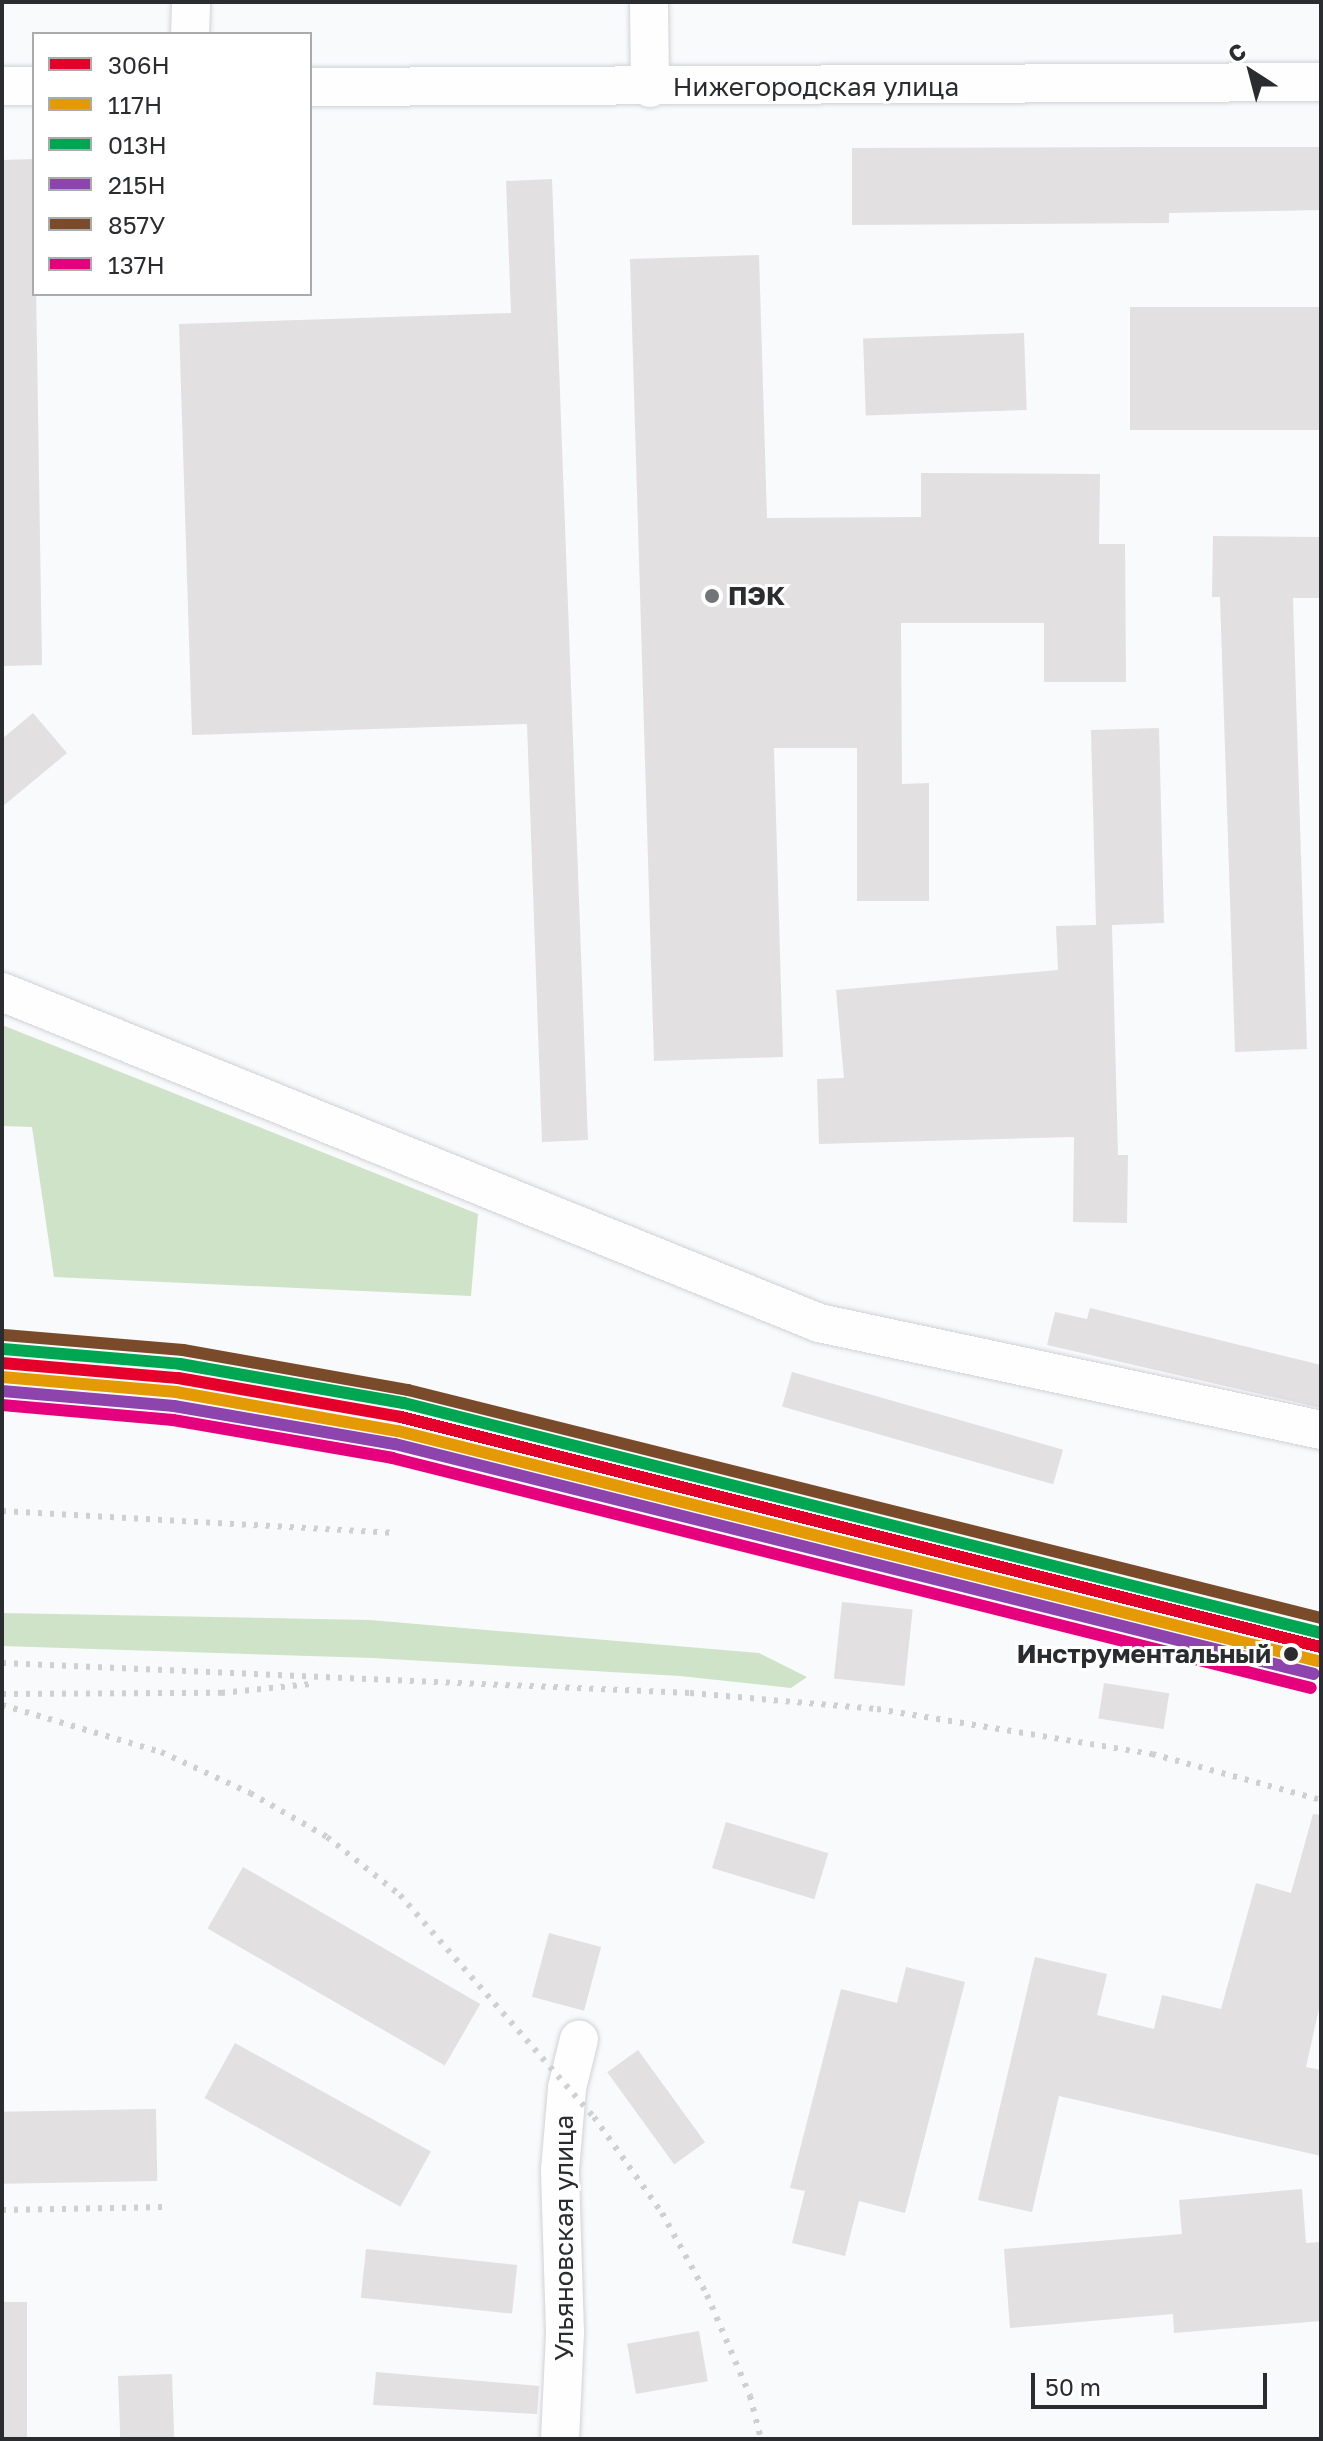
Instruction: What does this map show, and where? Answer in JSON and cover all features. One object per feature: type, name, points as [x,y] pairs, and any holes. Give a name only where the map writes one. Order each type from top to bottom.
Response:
[{"type":"street","points":[[190,32],[191,2]]},
{"type":"street","points":[[649,2],[650,88]]},
{"type":"street","name":"Нижегородская улица","points":[[312,87],[650,88],[1321,82]]},
{"type":"street","points":[[2,86],[32,86]]},
{"type":"street","points":[[2,992],[819,1323],[1321,1430]]},
{"type":"street","name":"Ульяновская улица","points":[[560,2439],[565,2332],[560,2170],[567,2088],[579,2039]]},
{"type":"green space","points":[[2,1025],[478,1214],[471,1296],[54,1277],[32,1127],[2,1126]]},
{"type":"green space","points":[[2,1613],[370,1620],[759,1653],[807,1677],[791,1688],[680,1676],[373,1658],[2,1646]]},
{"type":"building","points":[[1321,147],[1321,210],[1169,213],[1169,223],[852,225],[852,148]]},
{"type":"building","points":[[32,159],[32,296],[36,296],[42,665],[2,666],[2,160]]},
{"type":"building","points":[[552,179],[588,1140],[542,1142],[527,724],[192,735],[179,324],[511,313],[506,181]]},
{"type":"building","points":[[759,255],[767,518],[921,517],[921,473],[1100,474],[1099,544],[1125,544],[1126,682],[1044,682],[1044,623],[901,623],[902,784],[929,783],[929,901],[857,901],[857,748],[774,748],[783,1057],[654,1061],[630,259]]},
{"type":"building","points":[[1130,307],[1321,307],[1321,430],[1130,430]]},
{"type":"building","points":[[1024,333],[1027,410],[866,416],[863,339]]},
{"type":"building","points":[[1213,536],[1321,537],[1321,598],[1293,598],[1307,1049],[1235,1052],[1220,597],[1212,597]]},
{"type":"building","points":[[33,713],[67,753],[2,807],[2,739]]},
{"type":"building","points":[[1159,728],[1164,923],[1112,925],[1118,1155],[1128,1155],[1127,1223],[1073,1222],[1074,1137],[819,1144],[817,1079],[844,1078],[836,990],[1058,970],[1056,926],[1096,925],[1091,730]]},
{"type":"building","points":[[1090,1308],[1321,1365],[1321,1408],[1047,1345],[1055,1312],[1087,1319]]},
{"type":"building","points":[[792,1372],[1063,1450],[1053,1484],[782,1407]]},
{"type":"building","points":[[842,1602],[913,1609],[905,1686],[834,1679]]},
{"type":"building","points":[[1104,1683],[1169,1693],[1164,1729],[1098,1719]]},
{"type":"building","points":[[1313,1814],[1321,1815],[1321,2000],[1306,2067],[1321,2070],[1321,2156],[1059,2096],[1032,2212],[978,2200],[1035,1957],[1107,1974],[1097,2015],[1154,2029],[1162,1995],[1221,2009],[1256,1883],[1291,1893]]},
{"type":"building","points":[[726,1822],[828,1853],[814,1899],[712,1868]]},
{"type":"building","points":[[243,1867],[480,2004],[445,2065],[208,1928]]},
{"type":"building","points":[[549,1933],[601,1947],[584,2011],[532,1997]]},
{"type":"building","points":[[906,1967],[965,1982],[905,2213],[859,2201],[845,2256],[792,2243],[805,2191],[790,2188],[841,1989],[897,2003]]},
{"type":"building","points":[[235,2043],[431,2152],[400,2207],[204,2098]]},
{"type":"building","points":[[638,2050],[705,2142],[674,2165],[607,2072]]},
{"type":"building","points":[[156,2109],[157,2181],[3,2184],[2,2112]]},
{"type":"building","points":[[1302,2189],[1306,2243],[1321,2242],[1321,2321],[1174,2333],[1173,2314],[1010,2328],[1004,2249],[1182,2234],[1179,2200]]},
{"type":"building","points":[[366,2249],[517,2265],[512,2314],[361,2298]]},
{"type":"building","points":[[2,2302],[27,2302],[27,2439],[2,2439]]},
{"type":"building","points":[[699,2331],[708,2381],[636,2394],[627,2344]]},
{"type":"building","points":[[376,2372],[539,2386],[537,2414],[373,2405]]},
{"type":"building","points":[[172,2374],[174,2439],[120,2439],[118,2376]]},
{"type":"railway","points":[[2,1511],[391,1533]]},
{"type":"railway","points":[[2,1663],[690,1693],[877,1709],[1152,1754],[1321,1800]]},
{"type":"railway","points":[[2,1694],[221,1693],[311,1684]]},
{"type":"railway","points":[[2,1705],[161,1752],[250,1793],[327,1837],[400,1895],[594,2117],[662,2213],[707,2295],[750,2396],[761,2439]]},
{"type":"railway","points":[[2,2210],[168,2207]]},
{"type":"transit line","name":"857У","points":[[4,1335],[183,1350],[408,1390],[1321,1618]]},
{"type":"transit line","name":"013Н","points":[[3,1349],[180,1364],[404,1403],[1321,1633]]},
{"type":"transit line","name":"306Н","points":[[2,1363],[178,1378],[401,1417],[1321,1647]]},
{"type":"transit line","name":"117Н","points":[[2,1377],[176,1392],[398,1431],[1318,1661]]},
{"type":"transit line","name":"215Н","points":[[2,1391],[174,1406],[395,1444],[1314,1674]]},
{"type":"transit line","name":"137Н","points":[[2,1405],[173,1420],[392,1458],[1311,1688]]},
{"type":"place","name":"ПЭК","points":[[712,596]]},
{"type":"place","name":"Инструментальный","points":[[1291,1654]]}]
